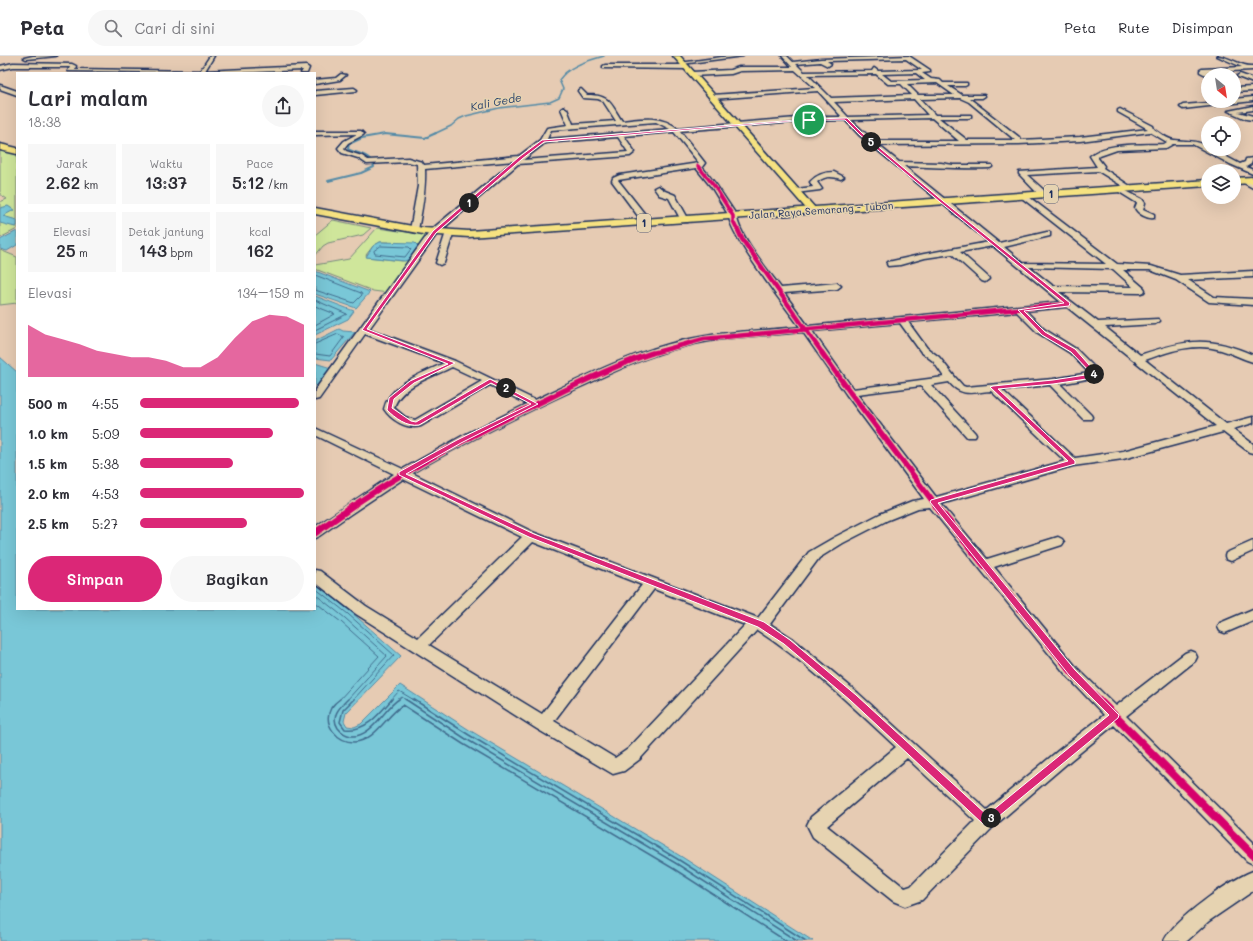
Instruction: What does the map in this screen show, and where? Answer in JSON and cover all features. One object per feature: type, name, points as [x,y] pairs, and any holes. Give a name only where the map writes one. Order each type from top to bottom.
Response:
[{"type":"highway","points":[[0,147],[16,151]]},
{"type":"highway","name":"Jalan Raya Semarang - Tuban","points":[[316,211],[414,230],[448,234],[469,234],[1201,184]]},
{"type":"main road","points":[[681,62],[813,210]]},
{"type":"street","points":[[0,68],[8,66],[24,58],[54,56]]},
{"type":"street","points":[[203,72],[212,56]]},
{"type":"street","points":[[605,67],[740,56],[745,66],[754,69]]},
{"type":"street","points":[[784,56],[819,89],[845,119],[941,202],[1223,427],[1253,449]]},
{"type":"street","points":[[1219,56],[1252,69]]},
{"type":"street","points":[[692,74],[731,72],[740,69],[795,65],[821,60],[858,57],[909,58],[928,72],[802,74]]},
{"type":"street","points":[[858,57],[864,63]]},
{"type":"street","points":[[821,60],[843,73]]},
{"type":"street","points":[[8,66],[74,66],[66,72]]},
{"type":"street","points":[[930,81],[918,72],[906,66],[870,67],[879,72],[888,82],[938,81],[960,96],[971,101],[1017,138],[1019,142]]},
{"type":"street","points":[[223,72],[306,68],[304,72]]},
{"type":"street","points":[[1241,69],[1252,69]]},
{"type":"street","points":[[70,70],[134,72]]},
{"type":"street","points":[[316,82],[338,79],[343,75]]},
{"type":"street","points":[[1241,76],[1253,75]]},
{"type":"street","points":[[1241,78],[1253,82]]},
{"type":"street","points":[[902,82],[934,118],[965,142]]},
{"type":"street","points":[[1241,83],[1253,82]]},
{"type":"street","points":[[942,85],[965,84]]},
{"type":"street","points":[[0,87],[16,92]]},
{"type":"street","points":[[1241,90],[1253,88]]},
{"type":"street","points":[[712,97],[819,89]]},
{"type":"street","points":[[316,93],[354,90]]},
{"type":"street","points":[[581,91],[585,97],[600,97],[605,100],[620,123]]},
{"type":"street","points":[[829,100],[982,96]]},
{"type":"street","points":[[1241,101],[1253,99]]},
{"type":"street","points":[[1183,107],[1201,105]]},
{"type":"street","points":[[1241,108],[1253,112]]},
{"type":"street","points":[[1253,108],[1231,111],[1248,118],[1253,118]]},
{"type":"street","points":[[564,109],[571,126]]},
{"type":"street","points":[[1120,110],[1151,127],[1151,130],[1172,142],[1196,143],[1232,163],[1253,172]]},
{"type":"street","points":[[543,141],[809,120],[969,116]]},
{"type":"street","points":[[316,396],[434,232],[543,141],[549,129],[659,120],[676,130],[702,163],[698,166],[616,179],[615,181],[647,222]]},
{"type":"street","points":[[872,143],[1019,142],[1080,139],[1151,130]]},
{"type":"street","points":[[316,133],[359,132],[360,134],[346,142],[341,148],[344,152],[368,162],[413,160],[420,163],[420,203],[414,230]]},
{"type":"street","points":[[421,167],[630,154],[632,152],[620,135]]},
{"type":"street","points":[[1099,169],[1101,166],[1093,156],[1096,154],[1114,149],[1166,146],[1172,142]]},
{"type":"street","points":[[1242,166],[1249,163],[1248,160],[1253,160]]},
{"type":"street","points":[[898,164],[941,165],[954,167],[990,166]]},
{"type":"street","points":[[698,166],[715,187],[733,216],[733,221],[742,239],[850,392],[933,502],[1072,672],[1253,855]]},
{"type":"street","points":[[1043,194],[1021,172],[1099,169],[1131,189]]},
{"type":"street","points":[[796,192],[818,189],[813,182],[822,175],[837,174],[841,176]]},
{"type":"street","points":[[658,188],[662,193],[672,197],[685,220]]},
{"type":"street","points":[[1118,190],[1139,201],[1141,203],[1139,208],[1140,210],[1151,216]]},
{"type":"street","points":[[1024,196],[1115,267],[1141,290],[1050,289]]},
{"type":"street","points":[[440,263],[448,234]]},
{"type":"street","points":[[891,264],[962,248],[996,245],[1047,234]]},
{"type":"street","points":[[954,251],[984,279]]},
{"type":"street","points":[[1021,265],[1151,268],[1179,278],[1212,300],[1253,302]]},
{"type":"street","points":[[1179,278],[1242,276],[1253,274]]},
{"type":"street","points":[[1242,276],[1253,283]]},
{"type":"street","points":[[780,291],[837,286]]},
{"type":"street","points":[[316,532],[401,474],[459,441],[635,358],[675,345],[704,339],[806,328],[1020,310],[1069,304]]},
{"type":"street","points":[[902,320],[924,350],[936,359],[951,379],[962,390],[1053,382],[1093,376],[1094,374],[1073,351],[1043,334],[1020,310]]},
{"type":"street","points":[[1097,325],[1155,321]]},
{"type":"street","points":[[364,330],[452,363],[535,404]]},
{"type":"street","points":[[1138,359],[1178,347],[1198,344],[1215,345],[1253,359]]},
{"type":"street","points":[[452,363],[412,382],[392,398],[389,409],[395,415],[410,423],[417,424],[490,381]]},
{"type":"street","points":[[850,392],[951,379]]},
{"type":"street","points":[[1053,382],[1087,417]]},
{"type":"street","points":[[924,383],[971,435]]},
{"type":"street","points":[[993,387],[1073,462]]},
{"type":"street","points":[[316,575],[361,610],[606,763],[613,766],[618,766],[634,754],[758,624],[814,555],[839,540],[884,517],[916,504],[933,502],[1073,462],[1123,455],[1253,420]]},
{"type":"street","points":[[316,432],[531,536],[758,624],[787,642],[811,662],[987,821]]},
{"type":"street","points":[[419,646],[531,536]]},
{"type":"street","points":[[984,565],[1058,542]]},
{"type":"street","points":[[1231,556],[1253,546]]},
{"type":"street","points":[[543,724],[651,583]]},
{"type":"street","points":[[1225,627],[1253,615]]},
{"type":"street","points":[[907,748],[817,823],[816,828],[899,895],[905,897],[916,894],[987,821],[1115,715],[1190,657]]},
{"type":"street","points":[[1174,941],[1189,924],[1253,880]]},
{"type":"green space","points":[[0,150],[16,154],[16,230],[0,238],[0,202],[7,199],[0,194]]},
{"type":"green space","points":[[333,220],[371,228],[363,235],[328,243],[323,246],[316,255],[316,234]]},
{"type":"green space","points":[[377,228],[429,235],[388,293],[373,291],[316,269],[316,265],[349,259]],"holes":[[[380,242],[389,242],[409,260],[402,261],[367,257],[366,255],[373,246]]]},
{"type":"green space","points":[[0,250],[16,257],[16,303],[0,305]]},
{"type":"water","points":[[8,206],[14,210],[3,216],[16,220],[16,226],[0,223],[0,208]]},
{"type":"water","points":[[16,232],[16,246],[7,251],[0,249],[0,240]]},
{"type":"water","points":[[380,242],[415,243],[418,246],[409,259],[405,261],[366,257],[373,246]]},
{"type":"water","points":[[316,271],[370,292],[356,308],[316,294]]},
{"type":"water","points":[[316,296],[354,311],[348,319],[316,335]]},
{"type":"water","points":[[339,329],[343,331],[355,332],[331,360],[316,358],[316,340]]},
{"type":"water","points":[[0,357],[16,371],[16,610],[316,610],[316,584],[350,611],[401,656],[346,713],[344,721],[347,726],[354,727],[361,724],[400,685],[471,731],[682,857],[813,941],[0,941]]},
{"type":"water","points":[[316,363],[331,368],[316,387]]},
{"type":"waterway","name":"Kali Gede","points":[[434,134],[451,126],[459,119],[466,116],[499,108],[550,102],[559,98],[563,89],[559,80],[563,75],[579,64],[604,56]]},
{"type":"waterway","name":"Kali Gede","points":[[328,181],[361,173],[374,167],[370,159],[348,149],[349,144],[362,138],[385,134],[425,138],[436,133]]},
{"type":"cycle path","points":[[698,166],[715,187],[733,216],[733,221],[742,239],[850,392],[933,502],[1072,672],[1253,855]]},
{"type":"cycle path","points":[[316,532],[374,492],[405,473],[500,421],[599,374],[668,347],[704,339],[1069,304]]},
{"type":"route","points":[[845,119],[941,202],[1069,304],[1020,310],[1043,334],[1064,344],[1073,351],[1092,370],[1094,374],[1093,376],[1053,382],[993,387],[1073,462],[933,502],[1072,672],[1115,715],[987,821],[853,698],[787,642],[761,624],[755,623],[531,536],[401,474],[459,441],[535,404],[490,381],[423,422],[417,424],[410,423],[391,412],[389,409],[389,402],[395,395],[412,382],[439,371],[452,363],[364,330],[434,232],[543,141],[809,120],[845,119]]}]
